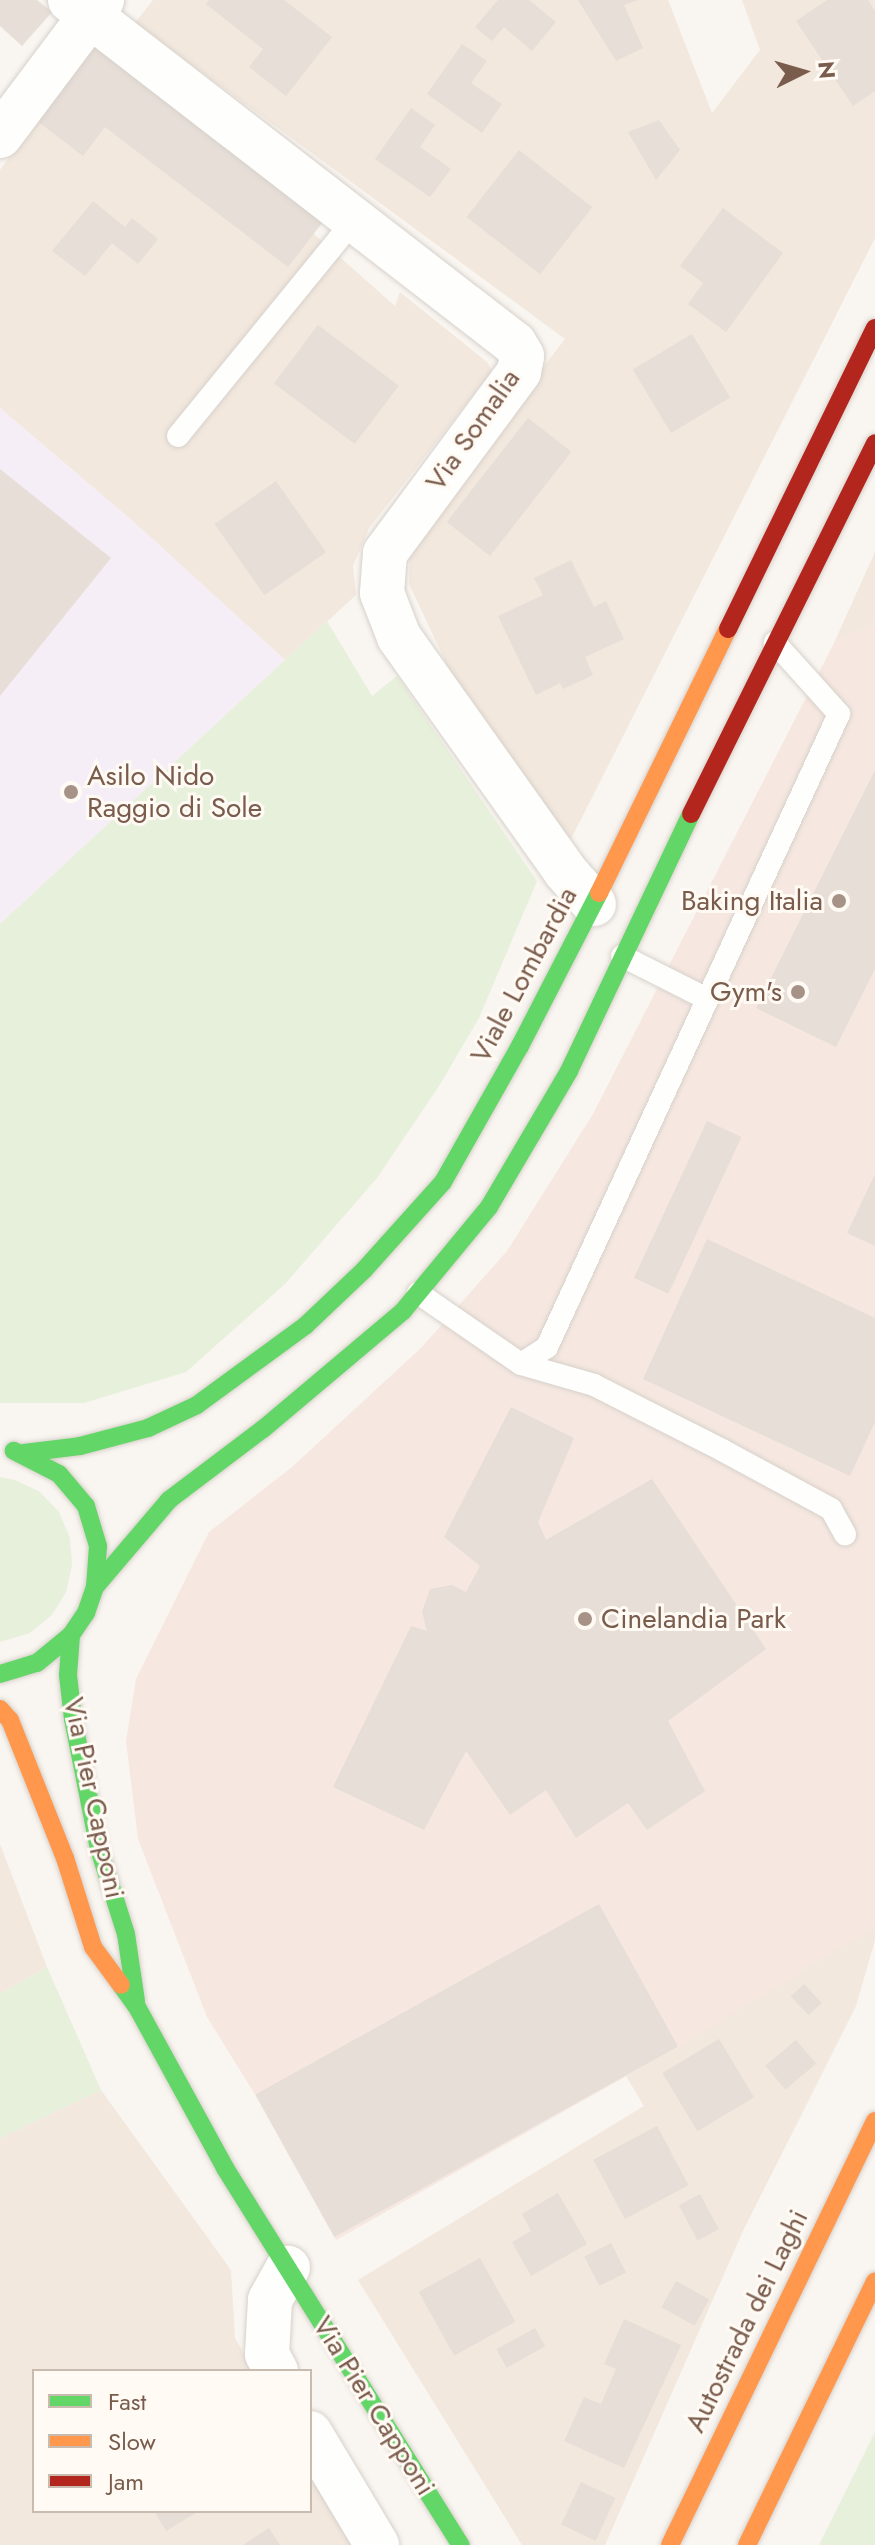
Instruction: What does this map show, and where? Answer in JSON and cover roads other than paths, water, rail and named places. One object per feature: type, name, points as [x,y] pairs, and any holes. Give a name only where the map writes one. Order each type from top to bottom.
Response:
[{"type":"main road","name":"Viale Lombardia","points":[[24,1453],[80,1446],[148,1428],[197,1405],[305,1326],[354,1280],[443,1182],[520,1046],[594,904],[875,328]]},
{"type":"main road","points":[[95,1587],[169,1500],[263,1429],[403,1311],[489,1207],[569,1071],[622,956],[875,443]]},
{"type":"main road","points":[[0,1448],[24,1453],[59,1474],[86,1506],[98,1546],[95,1587],[86,1613],[71,1635],[37,1663],[0,1674]]},
{"type":"main road","name":"Via Pier Capponi","points":[[71,1635],[68,1675],[73,1719],[99,1849],[126,1934],[137,2007]]},
{"type":"main road","name":"Via Pier Capponi","points":[[0,1709],[10,1720],[65,1858],[93,1947],[137,2007],[201,2128],[461,2545]]},
{"type":"main road","name":"Autostrada dei Laghi","points":[[670,2545],[875,2121]]},
{"type":"main road","points":[[747,2545],[875,2281]]},
{"type":"street","points":[[0,136],[87,5]]},
{"type":"street","name":"Via Somalia","points":[[87,5],[354,220],[515,344],[522,356],[519,372],[385,553],[382,593],[399,637],[565,871],[594,904]]},
{"type":"street","name":"Via Pier Capponi","points":[[275,2369],[267,2354],[270,2300],[288,2268]]},
{"type":"street","points":[[312,2436],[377,2545]]},
{"type":"lane","points":[[178,436],[354,220]]},
{"type":"lane","points":[[521,1364],[547,1347],[839,714],[775,643]]},
{"type":"lane","points":[[622,956],[707,999]]},
{"type":"lane","points":[[418,1293],[521,1364],[594,1385],[831,1509],[845,1534]]},
{"type":"place","name":"Asilo Nido Raggio di Sole","points":[[71,792]]},
{"type":"place","name":"Baking Italia","points":[[839,901]]},
{"type":"place","name":"Gym's","points":[[798,992]]},
{"type":"place","name":"Cinelandia Park","points":[[585,1619]]}]
